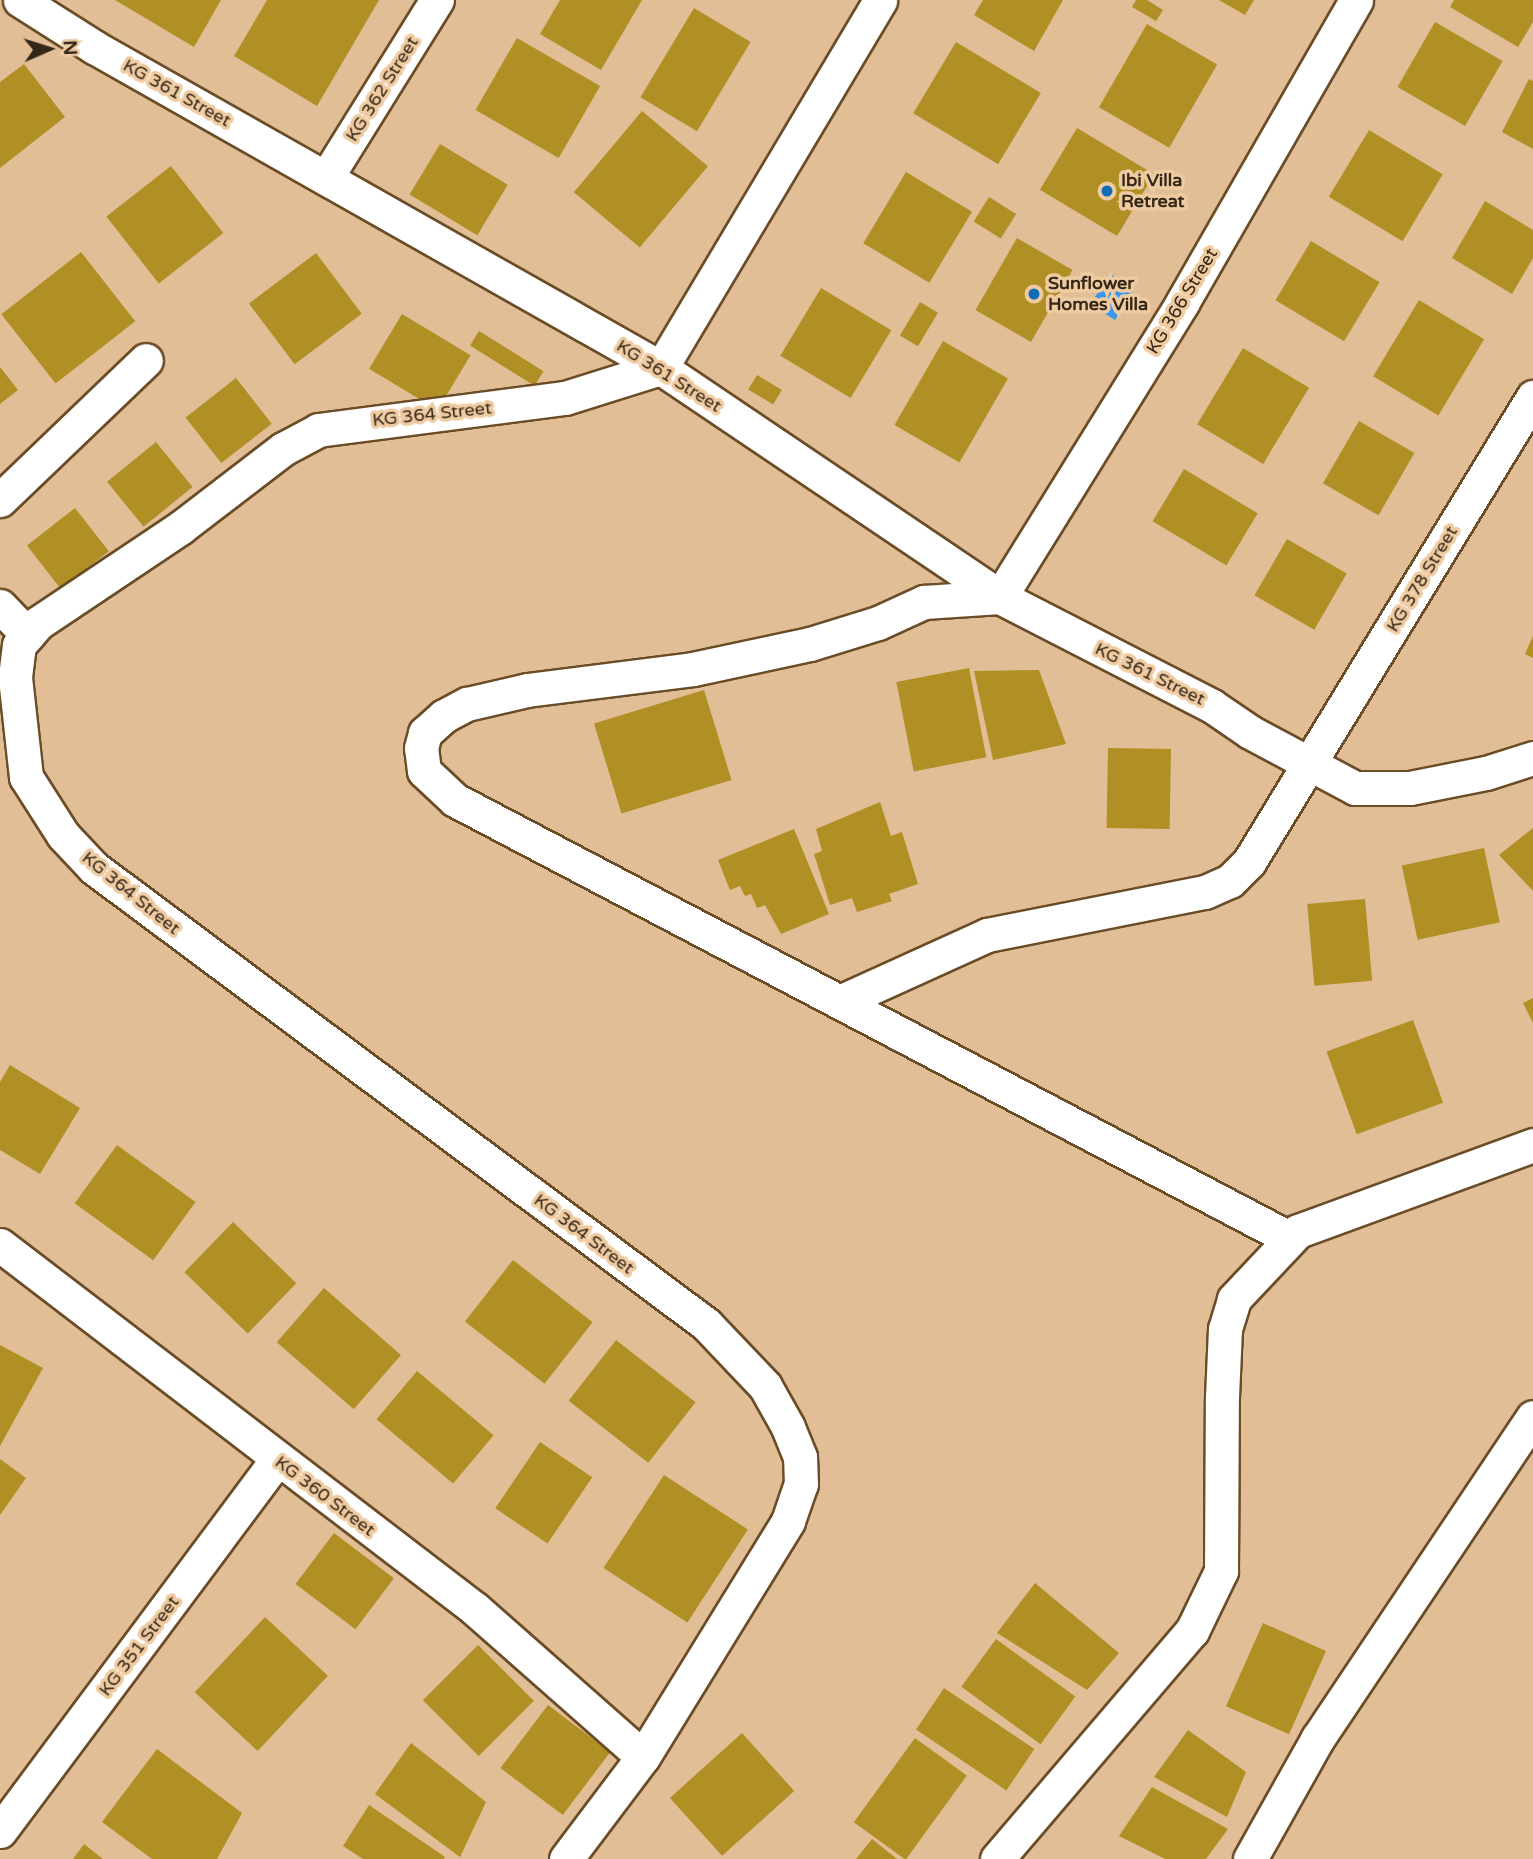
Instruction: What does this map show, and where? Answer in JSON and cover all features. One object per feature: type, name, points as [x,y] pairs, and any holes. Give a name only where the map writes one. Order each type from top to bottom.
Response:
[{"type":"street","name":"KG 361 Street","points":[[20,0],[94,47],[661,368],[1000,597],[1311,761],[1355,788],[1409,788],[1486,774],[1533,758]]},
{"type":"street","name":"KG 362 Street","points":[[326,178],[437,0]]},
{"type":"street","points":[[661,368],[880,0]]},
{"type":"street","name":"KG 366 Street","points":[[1000,597],[1182,303],[1356,0]]},
{"type":"street","points":[[0,500],[146,360]]},
{"type":"street","name":"KG 364 Street","points":[[566,1859],[643,1757],[788,1521],[801,1485],[800,1457],[788,1427],[765,1386],[706,1324],[94,868],[63,835],[26,778],[15,677],[19,645],[28,635],[284,449],[318,430],[565,398],[661,368]]},
{"type":"street","name":"KG 378 Street","points":[[844,1000],[987,935],[1205,892],[1230,881],[1249,862],[1533,397]]},
{"type":"street","points":[[1000,597],[924,601],[878,623],[810,643],[693,669],[527,690],[467,704],[444,716],[425,733],[421,748],[424,771],[455,800],[844,1000],[1289,1238]]},
{"type":"street","points":[[0,606],[28,635]]},
{"type":"street","points":[[997,1859],[1192,1631],[1221,1571],[1225,1329],[1234,1299],[1289,1238],[1533,1145]]},
{"type":"street","name":"KG 360 Street","points":[[0,1245],[277,1460],[474,1608],[643,1757]]},
{"type":"street","points":[[1250,1859],[1318,1738],[1533,1417]]},
{"type":"street","name":"KG 351 Street","points":[[0,1831],[277,1460]]},
{"type":"water","points":[[1110,274],[1134,289],[1115,320],[1096,308],[1099,303],[1093,300]]},
{"type":"building","points":[[115,0],[221,0],[194,47]]},
{"type":"building","points":[[267,0],[379,0],[317,106],[234,56]]},
{"type":"building","points":[[560,0],[642,0],[601,70],[540,34]]},
{"type":"building","points":[[983,0],[1063,0],[1034,51],[974,15]]},
{"type":"building","points":[[1136,0],[1147,0],[1163,10],[1156,21],[1132,7]]},
{"type":"building","points":[[1219,0],[1254,0],[1245,15]]},
{"type":"building","points":[[1454,0],[1533,0],[1533,22],[1518,47],[1450,7]]},
{"type":"building","points":[[694,8],[751,42],[697,131],[640,97]]},
{"type":"building","points":[[1435,22],[1503,61],[1465,126],[1398,87]]},
{"type":"building","points":[[1147,24],[1217,64],[1169,148],[1099,107]]},
{"type":"building","points":[[517,38],[600,86],[559,158],[476,110]]},
{"type":"building","points":[[956,42],[1041,93],[998,164],[913,113]]},
{"type":"building","points":[[24,64],[65,117],[0,168],[0,82]]},
{"type":"building","points":[[1529,79],[1533,81],[1533,149],[1502,132]]},
{"type":"building","points":[[642,111],[708,166],[640,247],[574,192]]},
{"type":"building","points":[[1077,128],[1154,174],[1117,236],[1040,190]]},
{"type":"building","points":[[1369,130],[1443,174],[1403,241],[1329,197]]},
{"type":"building","points":[[440,144],[508,185],[477,235],[410,195]]},
{"type":"building","points":[[171,166],[223,233],[159,283],[106,216]]},
{"type":"building","points":[[906,172],[972,212],[929,283],[863,243]]},
{"type":"building","points":[[989,197],[1016,214],[1001,239],[974,222]]},
{"type":"building","points":[[1485,201],[1533,230],[1533,258],[1512,294],[1452,258]]},
{"type":"building","points":[[1017,238],[1072,270],[1031,342],[976,310]]},
{"type":"building","points":[[1311,241],[1380,282],[1344,341],[1275,300]]},
{"type":"building","points":[[81,252],[135,321],[56,384],[1,314]]},
{"type":"building","points":[[316,253],[362,314],[295,364],[249,304]]},
{"type":"building","points":[[821,288],[891,330],[851,398],[780,356]]},
{"type":"building","points":[[1419,300],[1484,339],[1438,415],[1373,376]]},
{"type":"building","points":[[920,302],[938,313],[918,346],[900,335]]},
{"type":"building","points":[[402,314],[471,355],[438,410],[369,369]]},
{"type":"building","points":[[479,331],[543,371],[534,386],[470,345]]},
{"type":"building","points":[[943,341],[1008,379],[959,463],[894,425]]},
{"type":"building","points":[[1243,348],[1309,388],[1263,464],[1197,424]]},
{"type":"building","points":[[0,367],[18,390],[0,404]]},
{"type":"building","points":[[757,375],[782,390],[773,405],[748,390]]},
{"type":"building","points":[[236,378],[272,424],[221,463],[186,417]]},
{"type":"building","points":[[1359,421],[1414,453],[1378,515],[1323,483]]},
{"type":"building","points":[[156,442],[193,487],[144,527],[107,482]]},
{"type":"building","points":[[1184,469],[1258,513],[1226,566],[1153,521]]},
{"type":"building","points":[[75,508],[109,551],[61,589],[27,546]]},
{"type":"building","points":[[1287,539],[1347,574],[1314,630],[1254,595]]},
{"type":"building","points":[[1533,636],[1533,658],[1525,654]]},
{"type":"building","points":[[969,668],[986,757],[914,771],[896,682]]},
{"type":"building","points":[[1039,670],[1066,744],[993,760],[974,671]]},
{"type":"building","points":[[704,690],[731,780],[622,814],[594,724]]},
{"type":"building","points":[[1108,748],[1171,749],[1170,829],[1107,828]]},
{"type":"building","points":[[880,802],[891,836],[902,832],[918,884],[889,894],[892,901],[857,912],[852,898],[830,905],[814,854],[822,851],[816,829]]},
{"type":"building","points":[[1533,828],[1533,891],[1499,855]]},
{"type":"building","points":[[794,829],[829,914],[781,934],[765,905],[757,908],[751,894],[745,896],[740,886],[730,890],[718,860]]},
{"type":"building","points":[[1484,848],[1500,922],[1418,940],[1402,865]]},
{"type":"building","points":[[1365,899],[1372,981],[1314,986],[1307,904]]},
{"type":"building","points":[[1533,998],[1533,1023],[1523,1003]]},
{"type":"building","points":[[1413,1020],[1443,1103],[1357,1134],[1327,1051]]},
{"type":"building","points":[[10,1065],[80,1108],[40,1174],[0,1150],[0,1082]]},
{"type":"building","points":[[117,1145],[195,1202],[153,1260],[75,1203]]},
{"type":"building","points":[[233,1222],[296,1283],[248,1333],[184,1272]]},
{"type":"building","points":[[513,1260],[593,1322],[545,1384],[465,1321]]},
{"type":"building","points":[[324,1288],[401,1355],[354,1409],[277,1342]]},
{"type":"building","points":[[616,1340],[696,1402],[648,1463],[569,1401]]},
{"type":"building","points":[[0,1345],[43,1368],[0,1446]]},
{"type":"building","points":[[417,1371],[494,1435],[453,1484],[377,1419]]},
{"type":"building","points":[[540,1442],[592,1477],[547,1544],[495,1508]]},
{"type":"building","points":[[0,1459],[26,1478],[0,1515]]},
{"type":"building","points":[[664,1475],[748,1529],[687,1623],[604,1568]]},
{"type":"building","points":[[334,1533],[394,1578],[355,1629],[295,1584]]},
{"type":"building","points":[[1035,1583],[1119,1653],[1087,1690],[997,1633]]},
{"type":"building","points":[[265,1617],[328,1676],[258,1751],[195,1692]]},
{"type":"building","points":[[1263,1623],[1326,1651],[1289,1734],[1226,1706]]},
{"type":"building","points":[[996,1639],[1075,1697],[1041,1744],[961,1687]]},
{"type":"building","points":[[478,1645],[534,1701],[479,1756],[423,1700]]},
{"type":"building","points":[[944,1688],[1034,1749],[1006,1790],[916,1729]]},
{"type":"building","points":[[548,1705],[610,1752],[563,1815],[500,1768]]},
{"type":"building","points":[[1188,1730],[1246,1772],[1227,1817],[1154,1777]]},
{"type":"building","points":[[742,1733],[794,1791],[722,1856],[670,1798]]},
{"type":"building","points":[[915,1738],[967,1776],[906,1859],[854,1822]]},
{"type":"building","points":[[411,1743],[486,1802],[460,1857],[375,1794]]},
{"type":"building","points":[[157,1749],[242,1813],[217,1859],[152,1859],[102,1822]]},
{"type":"building","points":[[1152,1787],[1228,1829],[1206,1859],[1165,1859],[1119,1836]]},
{"type":"building","points":[[369,1805],[445,1857],[444,1859],[363,1859],[343,1846]]},
{"type":"building","points":[[872,1839],[897,1859],[856,1859]]},
{"type":"building","points":[[84,1844],[103,1859],[73,1859]]},
{"type":"place","name":"Ibi Villa Retreat","points":[[1107,191]]},
{"type":"place","name":"Sunflower Homes Villa","points":[[1034,294]]}]
